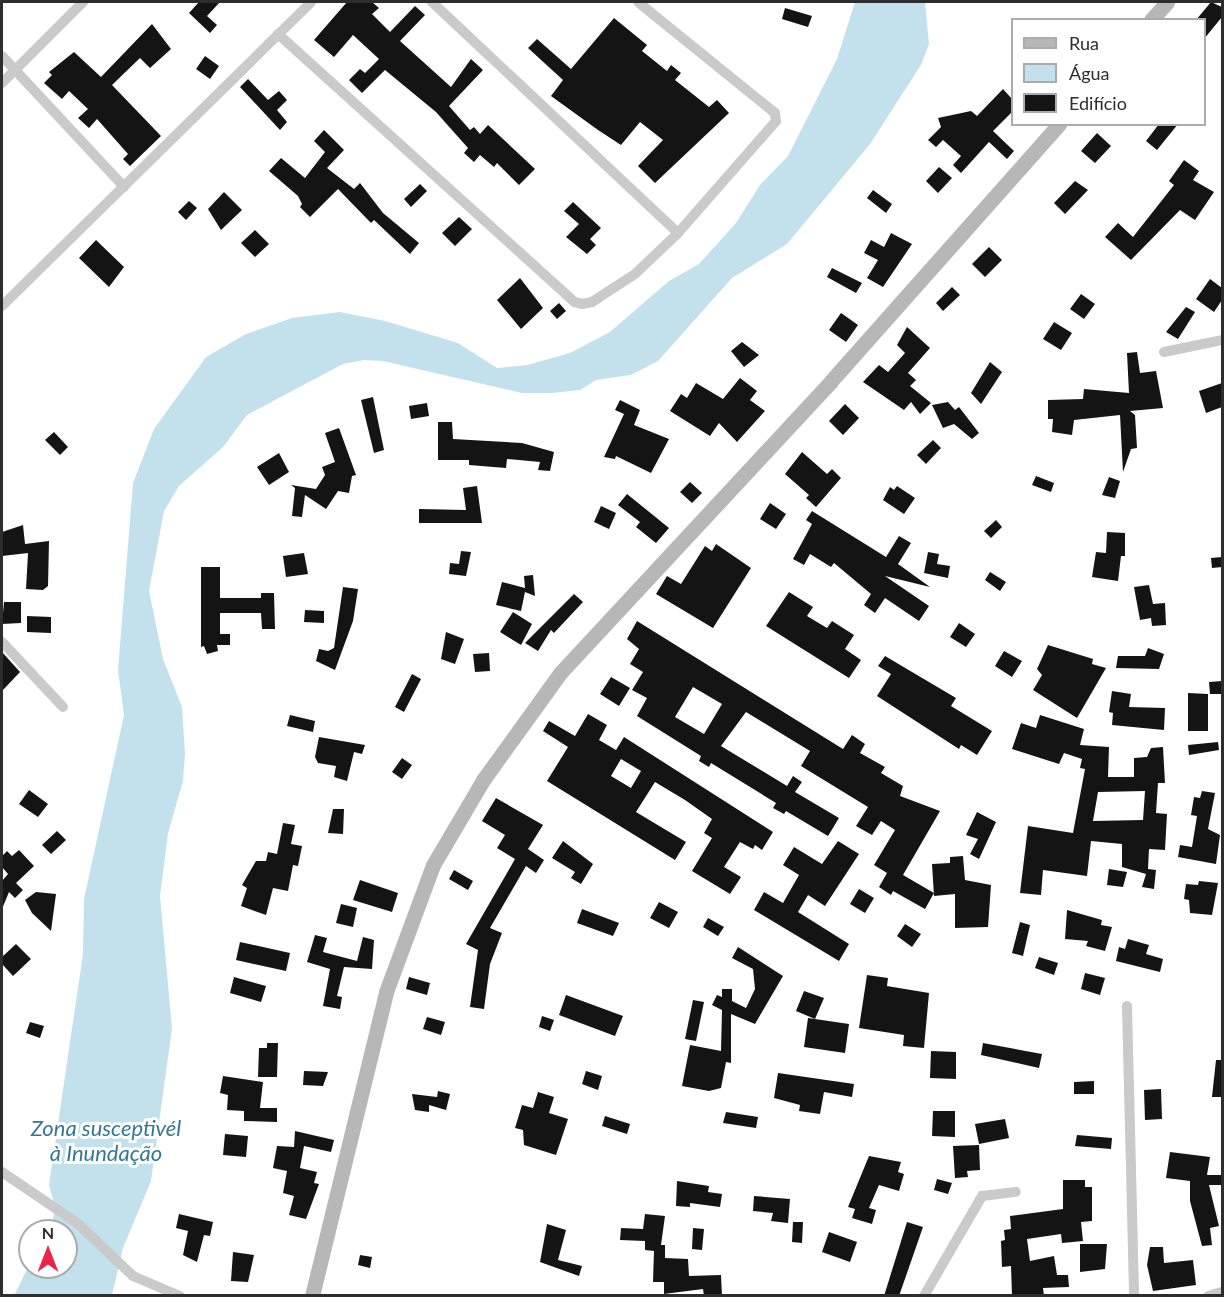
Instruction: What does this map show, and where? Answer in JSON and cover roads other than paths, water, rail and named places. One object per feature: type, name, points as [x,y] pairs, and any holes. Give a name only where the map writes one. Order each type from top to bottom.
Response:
[{"type":"main road","points":[[1153,18],[1167,2]]},
{"type":"main road","points":[[312,1296],[386,992],[433,865],[483,780],[561,672],[831,381],[1057,126]]},
{"type":"street","points":[[2,83],[83,2]]},
{"type":"street","points":[[2,306],[311,2]]},
{"type":"street","points":[[432,2],[678,233]]},
{"type":"street","points":[[278,34],[574,302],[592,303],[635,274],[678,233],[773,128],[775,113],[638,2]]},
{"type":"street","points":[[2,56],[124,187]]},
{"type":"street","points":[[1164,352],[1222,340]]},
{"type":"street","points":[[2,642],[63,707]]},
{"type":"street","points":[[1127,1006],[1134,1296]]},
{"type":"street","points":[[2,1172],[77,1222],[133,1276],[180,1296]]},
{"type":"street","points":[[924,1296],[982,1196],[1016,1192]]},
{"type":"water","name":"Zona susceptivél à Inundação","points":[[855,2],[925,2],[929,44],[921,65],[870,144],[787,244],[732,278],[658,361],[631,375],[596,380],[580,390],[552,393],[522,393],[383,361],[364,360],[343,364],[247,415],[223,447],[179,486],[164,511],[149,591],[163,659],[182,707],[185,754],[183,781],[168,833],[160,896],[172,1028],[151,1181],[123,1248],[112,1295],[14,1296],[22,1279],[78,1279],[78,1219],[53,1219],[55,1207],[49,1185],[83,954],[84,899],[124,715],[118,670],[133,483],[154,429],[206,357],[246,334],[292,318],[340,312],[385,321],[458,343],[497,368],[527,365],[570,353],[610,332],[669,281],[699,264],[736,223],[760,185],[788,156],[837,59]]}]
